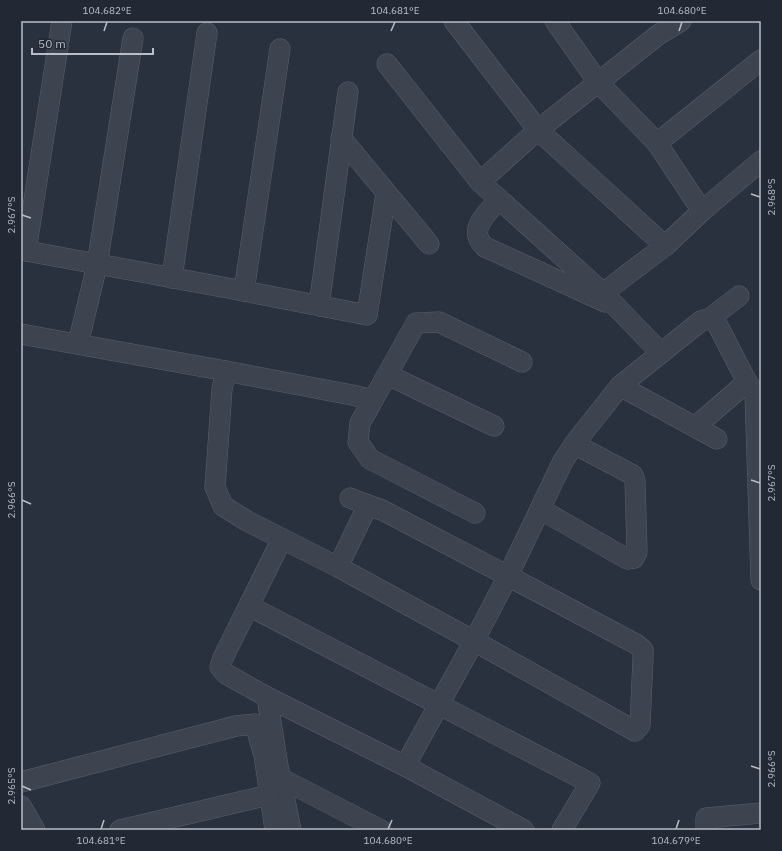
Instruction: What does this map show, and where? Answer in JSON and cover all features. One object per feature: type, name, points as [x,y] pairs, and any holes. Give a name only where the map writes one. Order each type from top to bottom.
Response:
[{"type":"street","points":[[62,21],[24,251],[367,315],[386,194]]},
{"type":"street","points":[[454,21],[538,130],[665,246]]},
{"type":"street","points":[[555,21],[598,82],[657,143],[702,211]]},
{"type":"street","points":[[480,182],[538,130],[598,82],[652,28],[681,21]]},
{"type":"street","points":[[172,278],[207,33]]},
{"type":"street","points":[[78,344],[97,264],[132,38]]},
{"type":"street","points":[[244,291],[280,49]]},
{"type":"street","points":[[657,143],[761,60]]},
{"type":"street","points":[[387,64],[480,182],[603,293],[661,353]]},
{"type":"street","points":[[319,306],[348,92]]},
{"type":"street","points":[[341,138],[429,244]]},
{"type":"street","points":[[603,293],[665,246],[702,211],[761,161]]},
{"type":"street","points":[[499,199],[482,218],[478,230],[478,239],[485,247],[618,308]]},
{"type":"street","points":[[405,766],[474,641],[508,576],[563,461],[574,444],[620,386],[702,321],[709,319],[739,296]]},
{"type":"street","points":[[709,319],[716,322],[747,382],[755,394],[761,580]]},
{"type":"street","points":[[475,513],[370,459],[358,442],[360,423],[416,323],[439,322],[522,362]]},
{"type":"street","points":[[21,334],[226,371],[373,400]]},
{"type":"street","points":[[226,371],[222,389],[216,487],[223,506],[474,641],[635,731],[640,725],[643,650],[636,644],[382,510],[350,498]]},
{"type":"street","points":[[388,375],[494,426]]},
{"type":"street","points":[[695,427],[747,382]]},
{"type":"street","points":[[620,386],[717,439]]},
{"type":"street","points":[[540,509],[627,559],[634,558],[637,552],[635,481],[633,475],[574,444]]},
{"type":"street","points":[[338,567],[368,505]]},
{"type":"street","points":[[282,539],[220,667],[226,674],[267,697],[405,766],[524,830]]},
{"type":"street","points":[[249,606],[590,783],[562,830]]},
{"type":"street","points":[[267,697],[280,778],[291,830]]},
{"type":"street","points":[[21,782],[236,726],[255,724],[264,755],[275,830]]},
{"type":"street","points":[[280,778],[355,823],[381,830]]},
{"type":"street","points":[[120,830],[269,795]]},
{"type":"street","points":[[21,806],[35,830]]},
{"type":"street","points":[[706,830],[706,818],[761,813]]}]
